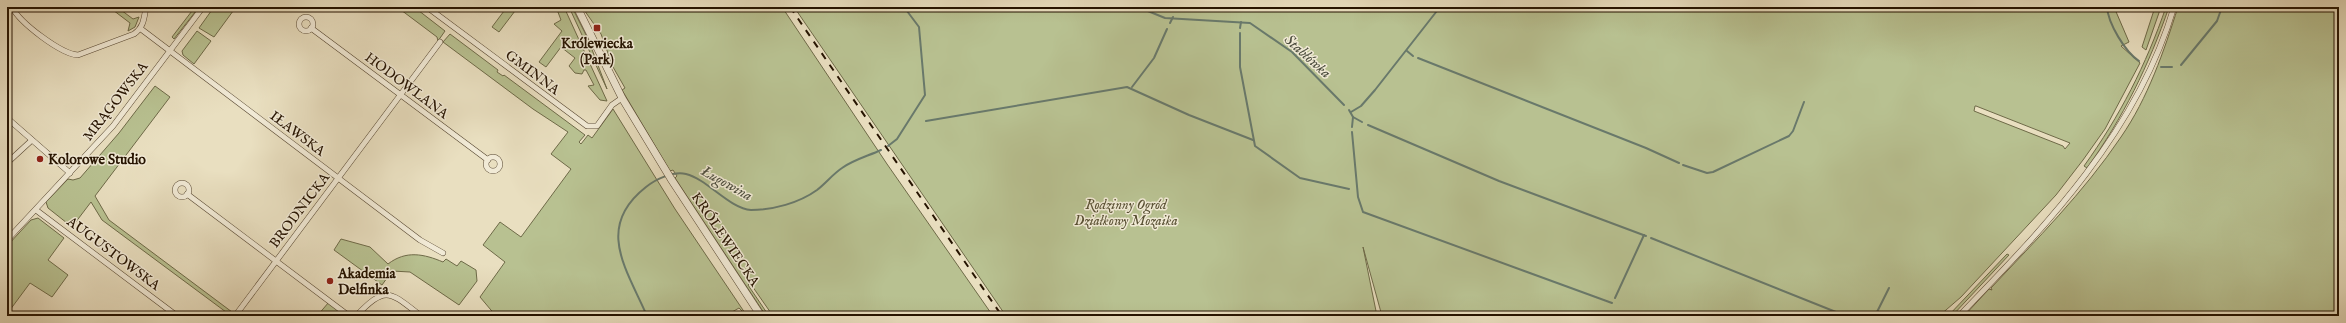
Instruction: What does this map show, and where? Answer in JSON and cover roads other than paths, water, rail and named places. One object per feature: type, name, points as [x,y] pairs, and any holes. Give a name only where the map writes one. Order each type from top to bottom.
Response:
[{"type":"street","points":[[12,7],[19,17],[61,50],[70,54],[88,53],[124,38],[140,29],[146,7]]},
{"type":"street","name":"MRĄGOWSKA","points":[[7,240],[113,126],[203,7]]},
{"type":"street","name":"GMINNA","points":[[426,7],[587,126],[597,126],[612,105],[622,98]]},
{"type":"street","name":"KRÓLEWIECKA","points":[[577,7],[622,98],[670,179],[762,316]]},
{"type":"street","points":[[1959,316],[2068,198],[2117,132],[2154,60],[2174,7]]},
{"type":"street","name":"HODOWLANA","points":[[312,28],[488,160]]},
{"type":"street","name":"IŁAWSKA","points":[[140,29],[420,240],[443,253]]},
{"type":"street","name":"BRODNICKA","points":[[235,316],[440,42]]},
{"type":"street","points":[[7,118],[70,173]]},
{"type":"street","points":[[7,163],[32,140]]},
{"type":"street","points":[[187,194],[349,316]]},
{"type":"street","name":"AUGUSTOWSKA","points":[[36,210],[177,316]]},
{"type":"street","points":[[356,316],[371,300],[384,294],[392,295],[400,299],[421,316]]},
{"type":"waterway","name":"Ługowina","points":[[888,146],[897,139],[925,95],[919,27],[904,7]]},
{"type":"waterway","name":"Stabłówka","points":[[1138,7],[1165,18],[1250,23],[1292,52],[1344,105]]},
{"type":"waterway","name":"Stabłówka","points":[[1351,112],[1361,106],[1375,90],[1440,7]]},
{"type":"waterway","name":"Stabłówka","points":[[2107,7],[2110,21],[2118,37],[2128,51],[2139,61]]},
{"type":"waterway","name":"Stabłówka","points":[[2181,65],[2217,21],[2222,7]]},
{"type":"waterway","name":"Stabłówka","points":[[1170,23],[1173,17]]},
{"type":"waterway","name":"Stabłówka","points":[[1240,28],[1241,22]]},
{"type":"waterway","points":[[1132,87],[1154,58],[1167,29]]},
{"type":"waterway","points":[[1240,33],[1240,67],[1255,146],[1300,178],[1349,189]]},
{"type":"waterway","points":[[1407,51],[1413,56]]},
{"type":"waterway","points":[[1418,58],[1646,148],[1679,163]]},
{"type":"waterway","points":[[2161,67],[2172,67]]},
{"type":"waterway","points":[[926,121],[1127,87],[1189,115],[1253,140]]},
{"type":"waterway","points":[[1683,165],[1707,173],[1713,172],[1789,136],[1793,131],[1804,102]]},
{"type":"waterway","name":"Stabłówka","points":[[1349,110],[1353,117],[1352,127]]},
{"type":"waterway","points":[[1353,117],[1362,122]]},
{"type":"waterway","points":[[1368,125],[1499,181],[1646,236]]},
{"type":"waterway","points":[[1352,132],[1358,197],[1363,212],[1612,303]]},
{"type":"waterway","name":"Ługowina","points":[[647,316],[624,265],[618,233],[622,217],[631,202],[650,184],[670,175],[681,173],[686,174],[702,182],[735,205],[751,210],[768,209],[786,205],[810,195],[846,165],[881,150]]},
{"type":"waterway","points":[[1615,298],[1644,235]]},
{"type":"waterway","points":[[1651,238],[1846,316]]},
{"type":"waterway","points":[[1875,316],[1889,288]]},
{"type":"railway","points":[[790,7],[1002,316]]},
{"type":"place","name":"Królewiecka (Park)","points":[[597,28]]},
{"type":"place","name":"Kolorowe Studio","points":[[40,159]]},
{"type":"place","name":"Akademia Delfinka","points":[[330,281]]},
{"type":"park label","name":"Rodzinny Ogród Działkowy Mozaika","points":[[1126,212]]}]
